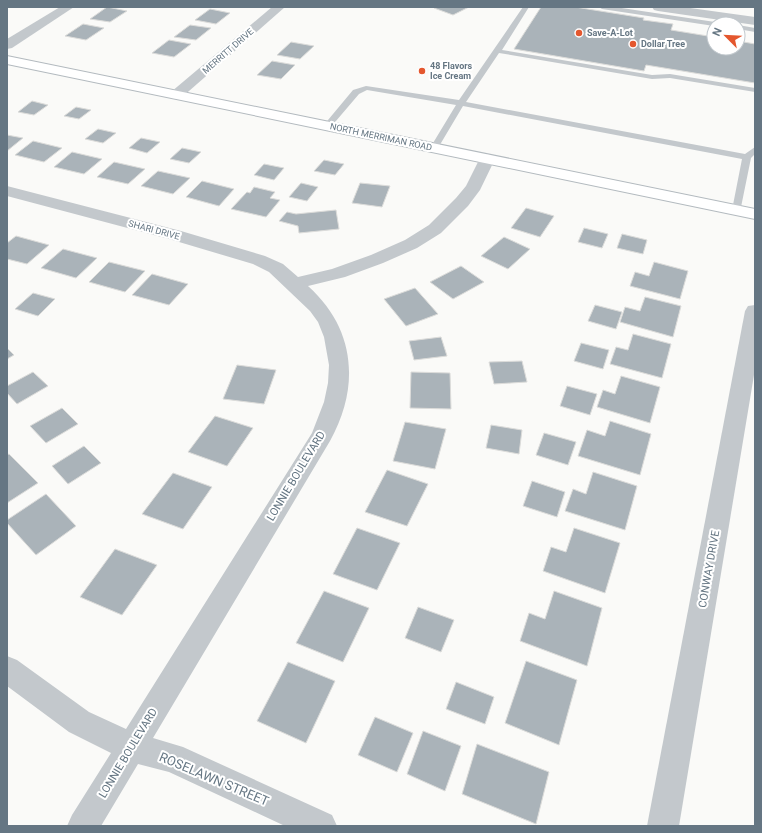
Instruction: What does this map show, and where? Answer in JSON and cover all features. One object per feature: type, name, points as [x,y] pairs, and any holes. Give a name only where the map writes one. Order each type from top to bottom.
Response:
[{"type":"main road","name":"NORTH MERRIMAN ROAD","points":[[7,60],[755,214]]},
{"type":"street","points":[[7,45],[68,7]]},
{"type":"street","name":"MERRITT DRIVE","points":[[176,95],[279,7]]},
{"type":"street","points":[[658,7],[755,22]]},
{"type":"street","points":[[294,284],[338,273],[377,259],[411,244],[436,229],[474,187],[487,159]]},
{"type":"street","name":"SHARI DRIVE","points":[[7,191],[176,235],[260,260],[276,268],[294,284]]},
{"type":"street","name":"LONNIE BOULEVARD","points":[[83,826],[322,435],[335,402],[339,383],[339,365],[334,336],[317,307],[294,284]]},
{"type":"street","name":"CONWAY DRIVE","points":[[663,826],[755,311]]},
{"type":"street","name":"ROSELAWN STREET","points":[[7,669],[79,722],[132,746],[172,758],[321,826]]},
{"type":"lane","points":[[434,148],[461,103],[526,7]]},
{"type":"lane","points":[[602,7],[706,23]]},
{"type":"lane","points":[[497,51],[652,76],[670,76],[755,90]]},
{"type":"lane","points":[[327,126],[356,92],[366,88],[461,103],[747,157]]},
{"type":"lane","points":[[737,210],[747,157],[755,150]]},
{"type":"building","points":[[107,7],[127,11],[110,22],[90,19]]},
{"type":"building","points":[[469,7],[453,15],[434,8]]},
{"type":"building","points":[[541,7],[575,7],[673,24],[671,30],[706,36],[706,56],[746,56],[746,42],[755,44],[755,83],[646,65],[644,71],[514,49]]},
{"type":"building","points":[[210,9],[230,13],[216,24],[195,20]]},
{"type":"building","points":[[83,24],[104,28],[86,40],[65,36]]},
{"type":"building","points":[[190,25],[211,28],[196,40],[174,37]]},
{"type":"building","points":[[169,40],[191,44],[174,57],[152,53]]},
{"type":"building","points":[[291,42],[314,46],[300,59],[277,55]]},
{"type":"building","points":[[272,61],[295,65],[281,79],[257,75]]},
{"type":"building","points":[[32,101],[48,105],[34,115],[18,112]]},
{"type":"building","points":[[76,107],[91,110],[79,119],[64,116]]},
{"type":"building","points":[[98,129],[116,133],[103,143],[85,139]]},
{"type":"building","points":[[7,135],[23,138],[7,151]]},
{"type":"building","points":[[141,138],[160,142],[147,153],[129,148]]},
{"type":"building","points":[[33,141],[62,148],[44,162],[15,155]]},
{"type":"building","points":[[182,148],[201,152],[189,163],[170,159]]},
{"type":"building","points":[[72,152],[102,159],[84,174],[54,167]]},
{"type":"building","points":[[324,160],[344,164],[335,175],[314,171]]},
{"type":"building","points":[[114,162],[145,169],[128,184],[97,177]]},
{"type":"building","points":[[264,164],[284,168],[274,180],[254,175]]},
{"type":"building","points":[[158,171],[190,178],[173,194],[141,186]]},
{"type":"building","points":[[202,181],[234,189],[219,206],[186,197]]},
{"type":"building","points":[[301,183],[318,187],[307,201],[289,197]]},
{"type":"building","points":[[360,183],[390,186],[382,207],[352,203]]},
{"type":"building","points":[[254,187],[275,192],[270,198],[280,200],[266,217],[231,209],[247,192],[250,193]]},
{"type":"building","points":[[526,208],[554,216],[540,237],[511,228]]},
{"type":"building","points":[[336,210],[339,229],[299,233],[298,226],[279,221],[287,212],[296,214]]},
{"type":"building","points":[[584,228],[608,234],[602,248],[578,242]]},
{"type":"building","points":[[622,234],[647,240],[643,254],[617,248]]},
{"type":"building","points":[[16,236],[49,245],[27,264],[7,259],[7,243]]},
{"type":"building","points":[[504,237],[530,249],[508,269],[481,256]]},
{"type":"building","points":[[63,249],[97,258],[76,278],[41,268]]},
{"type":"building","points":[[109,262],[145,271],[125,292],[89,282]]},
{"type":"building","points":[[654,262],[688,271],[680,299],[630,286],[635,272],[649,276]]},
{"type":"building","points":[[461,266],[484,282],[453,299],[430,282]]},
{"type":"building","points":[[152,274],[188,284],[169,305],[132,295]]},
{"type":"building","points":[[415,288],[438,314],[406,326],[384,299]]},
{"type":"building","points":[[33,293],[55,299],[38,316],[15,309]]},
{"type":"building","points":[[645,297],[681,306],[673,337],[620,322],[625,307],[640,311]]},
{"type":"building","points":[[595,305],[622,312],[616,329],[588,321]]},
{"type":"building","points":[[633,334],[671,344],[662,378],[610,364],[616,347],[628,350]]},
{"type":"building","points":[[441,337],[447,356],[414,360],[409,341]]},
{"type":"building","points":[[581,343],[609,350],[603,369],[574,361]]},
{"type":"building","points":[[7,348],[14,355],[7,359]]},
{"type":"building","points":[[522,361],[527,382],[494,384],[489,362]]},
{"type":"building","points":[[237,365],[276,370],[264,404],[223,399]]},
{"type":"building","points":[[33,372],[48,386],[17,404],[7,393],[7,386]]},
{"type":"building","points":[[411,372],[450,373],[451,409],[410,408]]},
{"type":"building","points":[[621,376],[660,387],[650,423],[597,407],[603,390],[615,394]]},
{"type":"building","points":[[567,386],[597,394],[590,415],[560,406]]},
{"type":"building","points":[[62,408],[78,424],[46,443],[30,426]]},
{"type":"building","points":[[215,416],[253,428],[227,466],[188,452]]},
{"type":"building","points":[[610,421],[651,434],[640,475],[578,456],[587,430],[605,436]]},
{"type":"building","points":[[405,422],[446,429],[435,469],[393,461]]},
{"type":"building","points":[[491,425],[522,430],[519,454],[486,448]]},
{"type":"building","points":[[544,433],[576,442],[568,465],[536,455]]},
{"type":"building","points":[[84,446],[101,463],[68,484],[52,466]]},
{"type":"building","points":[[9,454],[38,483],[7,503],[7,455]]},
{"type":"building","points":[[387,470],[428,484],[407,526],[365,512]]},
{"type":"building","points":[[593,472],[637,486],[625,530],[565,511],[573,489],[586,494]]},
{"type":"building","points":[[173,473],[212,487],[183,529],[142,514]]},
{"type":"building","points":[[532,481],[565,492],[557,517],[523,506]]},
{"type":"building","points":[[46,494],[76,526],[36,555],[7,523],[7,520]]},
{"type":"building","points":[[357,528],[400,543],[377,590],[333,574]]},
{"type":"building","points":[[574,528],[620,543],[605,593],[543,571],[551,547],[566,552]]},
{"type":"building","points":[[115,549],[157,565],[122,615],[80,597]]},
{"type":"building","points":[[324,591],[369,608],[343,662],[296,643]]},
{"type":"building","points":[[554,591],[602,608],[587,666],[520,641],[529,613],[545,619]]},
{"type":"building","points":[[418,607],[454,620],[441,652],[405,638]]},
{"type":"building","points":[[526,661],[577,680],[559,745],[505,723]]},
{"type":"building","points":[[288,662],[335,681],[306,743],[257,721]]},
{"type":"building","points":[[456,682],[494,697],[485,724],[446,709]]},
{"type":"building","points":[[375,717],[413,733],[397,772],[358,755]]},
{"type":"building","points":[[423,731],[461,746],[445,791],[407,774]]},
{"type":"building","points":[[477,744],[549,772],[536,824],[462,794]]},
{"type":"place","name":"Save-A-Lot","points":[[579,33]]},
{"type":"place","name":"Dollar Tree","points":[[633,44]]},
{"type":"place","name":"48 Flavors Ice Cream","points":[[422,71]]}]
